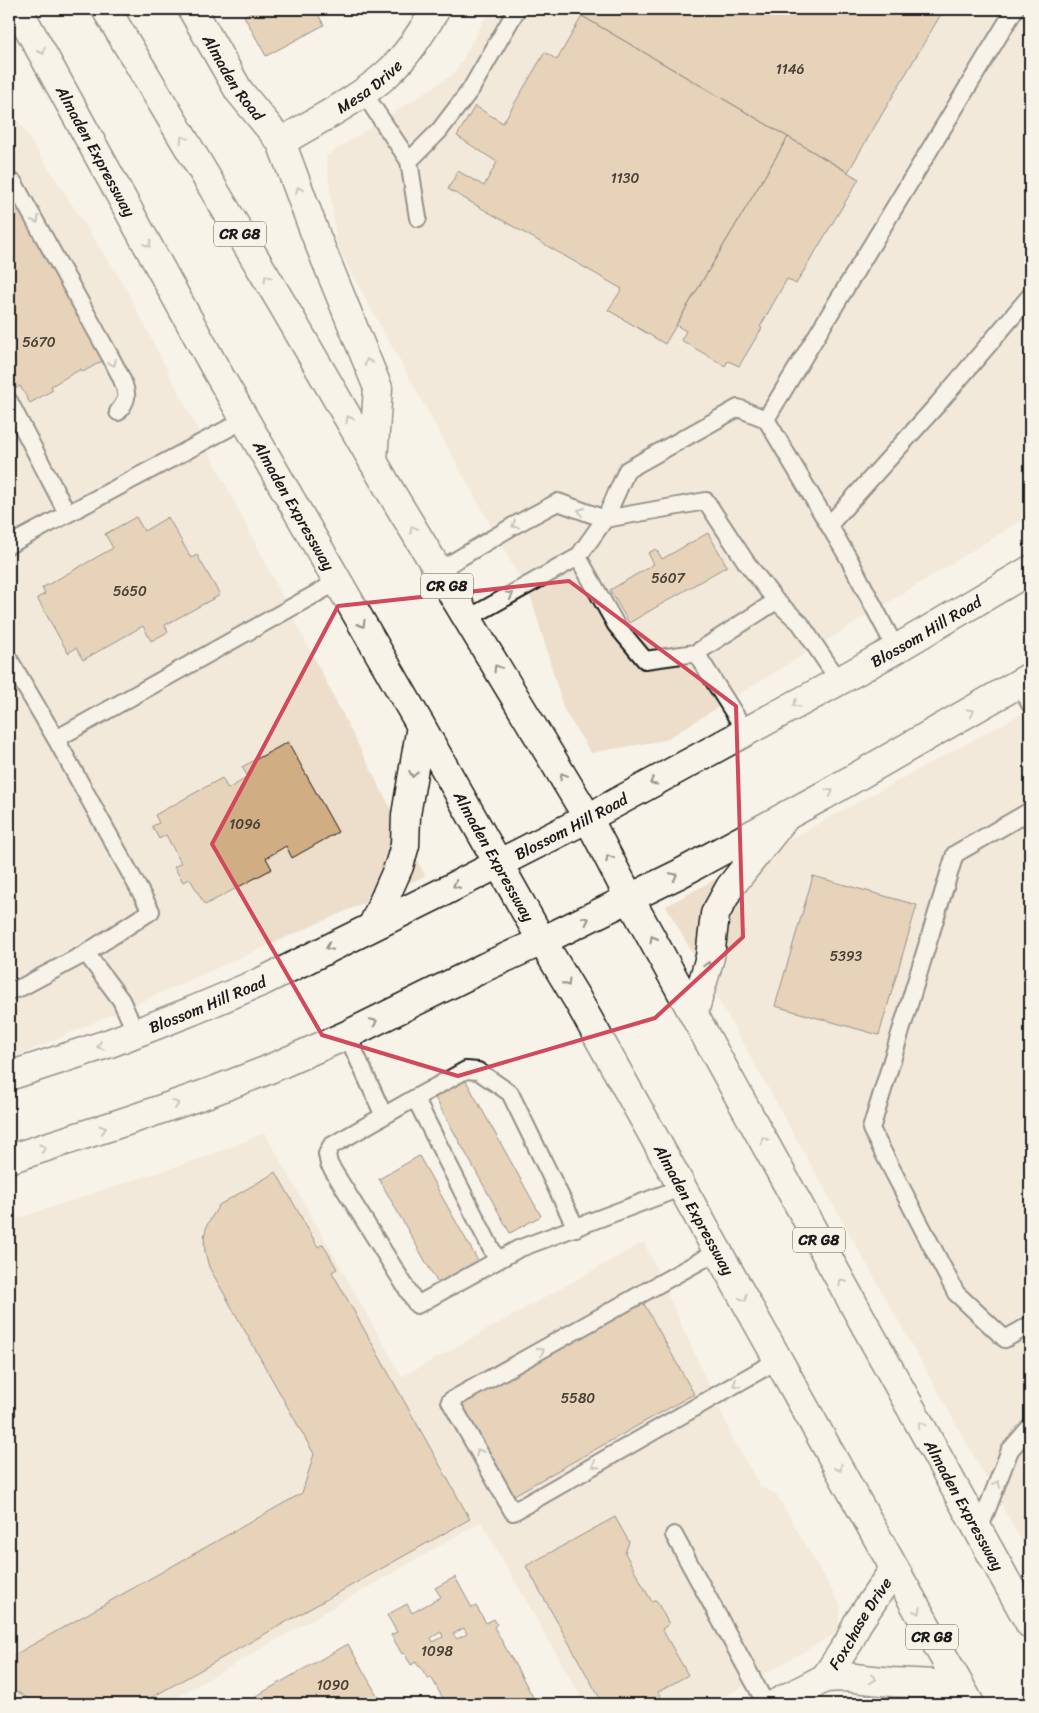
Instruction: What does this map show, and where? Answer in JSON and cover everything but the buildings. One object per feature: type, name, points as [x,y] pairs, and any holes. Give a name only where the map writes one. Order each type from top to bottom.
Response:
[{"type":"main road","name":"Almaden Expressway","points":[[18,9],[214,366],[500,864],[542,941],[577,999],[964,1694]]},
{"type":"main road","name":"Almaden Expressway","points":[[106,9],[284,306],[438,571],[588,818],[630,899],[1030,1624]]},
{"type":"main road","name":"Almaden Road","points":[[192,9],[239,91],[281,142],[316,236],[378,388],[373,461]]},
{"type":"main road","name":"Mesa Drive","points":[[281,142],[363,92],[388,73],[411,48],[436,9]]},
{"type":"main road","name":"Blossom Hill Road","points":[[9,1076],[192,1011],[263,980],[500,864],[839,681],[1030,570]]},
{"type":"main road","points":[[9,1159],[208,1093],[265,1071],[347,1035],[485,967],[630,899],[1027,689]]},
{"type":"main road","points":[[373,926],[399,866],[405,845],[406,815],[421,726]]},
{"type":"main road","points":[[694,1012],[710,958],[715,914],[730,887],[787,815]]},
{"type":"main road","name":"Foxchase Drive","points":[[825,1678],[849,1642],[857,1624],[894,1569]]},
{"type":"main road","name":"Foxchase Drive","points":[[775,1704],[825,1678],[845,1677],[892,1682],[964,1694]]},
{"type":"lane","points":[[409,161],[439,132],[471,89],[517,9]]},
{"type":"lane","points":[[766,419],[1015,9]]},
{"type":"lane","points":[[363,92],[409,161],[418,218]]},
{"type":"lane","points":[[9,182],[14,183],[19,191],[122,381],[126,395],[118,412]]},
{"type":"lane","points":[[829,525],[937,405],[1030,296]]},
{"type":"lane","points":[[9,400],[67,513]]},
{"type":"lane","points":[[467,619],[578,557],[605,519],[626,470],[738,408],[766,419],[829,525],[896,649]]},
{"type":"lane","points":[[9,544],[246,419]]},
{"type":"lane","points":[[438,571],[513,526],[558,502],[605,519],[706,502],[746,562],[776,601],[800,623],[839,681]]},
{"type":"lane","points":[[578,557],[616,625],[645,660],[696,652],[776,601]]},
{"type":"lane","points":[[56,739],[337,582]]},
{"type":"lane","points":[[696,652],[746,732]]},
{"type":"lane","points":[[9,659],[56,739],[151,911],[86,953],[22,987],[9,991]]},
{"type":"lane","points":[[1030,811],[954,854],[871,1129],[956,1294],[1005,1339],[1030,1325]]},
{"type":"lane","points":[[86,953],[121,1000],[136,1032]]},
{"type":"lane","points":[[347,1035],[384,1116]]},
{"type":"lane","points":[[576,1228],[510,1093],[478,1072],[466,1070],[331,1146],[327,1154],[329,1164],[417,1305],[518,1249],[576,1228],[683,1187]]},
{"type":"lane","points":[[415,1098],[497,1260]]},
{"type":"lane","points":[[718,1251],[450,1401],[513,1512],[778,1360]]},
{"type":"lane","points":[[978,1530],[1010,1450],[1030,1427]]},
{"type":"lane","points":[[674,1535],[766,1704]]},
{"type":"highlighted area","points":[[569,581],[736,706],[743,937],[655,1018],[458,1076],[322,1035],[212,844],[338,606]]},
{"type":"shaded area","points":[[490,9],[1030,9],[1030,515],[665,740],[591,753],[564,710],[532,600],[337,247],[326,156],[455,73]]},
{"type":"shaded area","points":[[9,107],[125,287],[425,876],[9,1060]]},
{"type":"shaded area","points":[[1030,709],[1030,1556],[666,906]]},
{"type":"shaded area","points":[[265,1133],[402,1377],[644,1242],[736,1445],[761,1487],[776,1494],[841,1606],[838,1632],[712,1704],[585,1704],[481,1522],[165,1704],[16,1704],[9,1700],[9,1221],[217,1153]]}]
